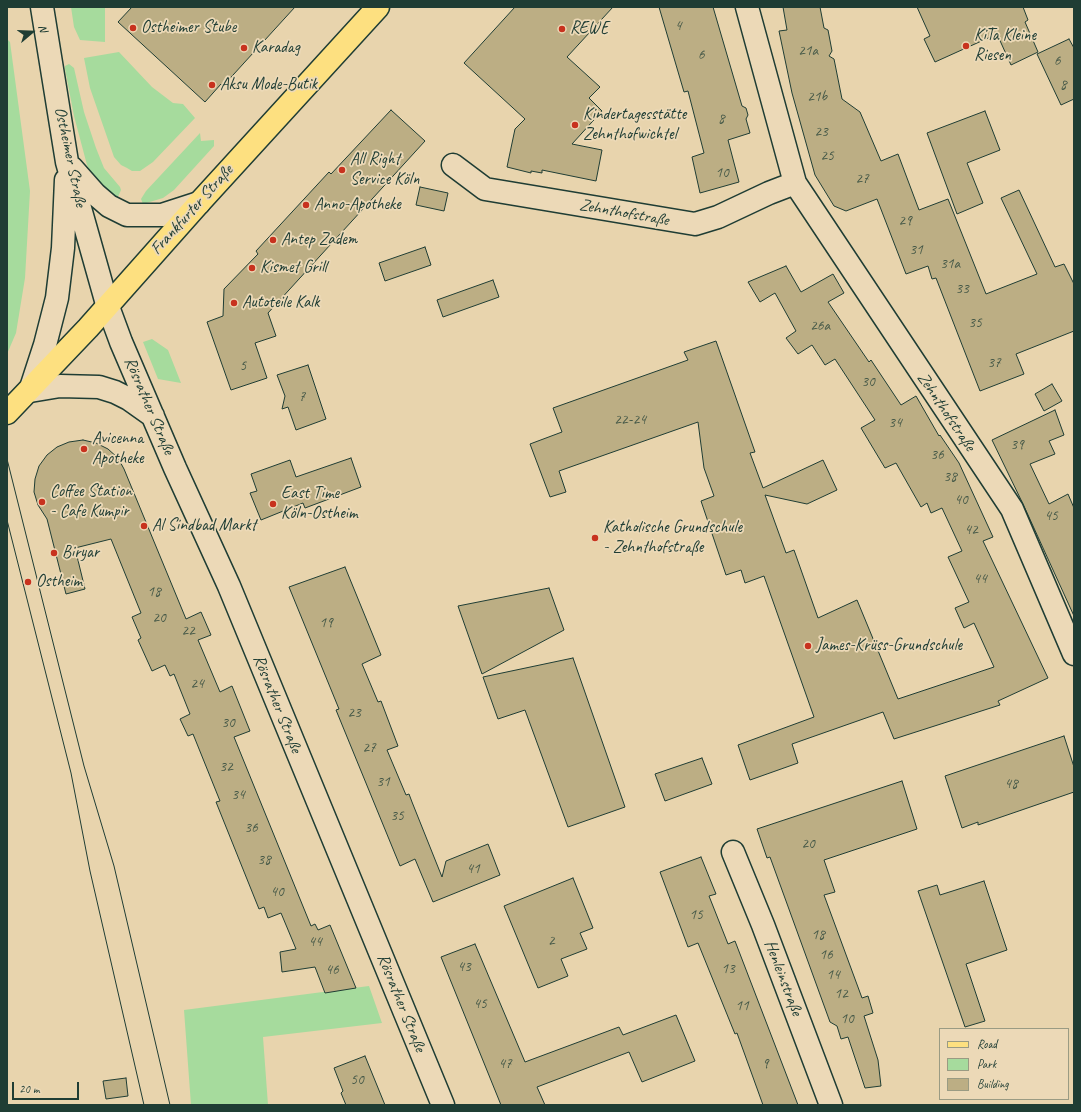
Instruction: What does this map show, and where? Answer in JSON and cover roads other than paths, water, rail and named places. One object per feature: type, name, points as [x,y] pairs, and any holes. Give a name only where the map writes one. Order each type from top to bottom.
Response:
[{"type":"main road","name":"Ostheimer Straße","points":[[42,7],[67,162],[108,304]]},
{"type":"main road","name":"Frankfurter Straße","points":[[7,413],[30,391],[378,7]]},
{"type":"main road","name":"Zehnthofstraße","points":[[747,7],[795,183],[1012,510],[1074,654]]},
{"type":"main road","points":[[67,162],[94,194],[109,206],[127,215],[162,215],[199,203]]},
{"type":"main road","points":[[67,162],[63,248],[57,298],[45,345],[30,391],[60,386],[98,387],[115,392],[129,399],[153,416]]},
{"type":"main road","name":"Zehnthofstraße","points":[[454,165],[485,189],[695,224],[718,217],[769,193],[795,183]]},
{"type":"main road","name":"Rösrather Straße","points":[[108,304],[121,342],[229,586],[443,1105]]},
{"type":"main road","name":"Henleinstraße","points":[[733,852],[763,925],[831,1105]]},
{"type":"tram line","points":[[7,459],[84,766],[114,866],[170,1105]]},
{"type":"tram line","points":[[7,520],[71,773],[90,871],[144,1105]]},
{"type":"place","name":"Ostheimer Stube","points":[[133,28]]},
{"type":"place","name":"REWE","points":[[562,29]]},
{"type":"place","name":"KiTa Kleine Riesen","points":[[966,46]]},
{"type":"place","name":"Karadag","points":[[244,48]]},
{"type":"place","name":"Aksu Mode-Butik","points":[[212,85]]},
{"type":"place","name":"Kindertagesstätte Zehnthofwichtel","points":[[575,125]]},
{"type":"place","name":"All Right Service Köln","points":[[342,170]]},
{"type":"place","name":"Anno-Apotheke","points":[[306,205]]},
{"type":"place","name":"Antep Zadem","points":[[273,240]]},
{"type":"place","name":"Kismet Grill","points":[[252,268]]},
{"type":"place","name":"Autoteile Kalk","points":[[234,303]]},
{"type":"place","name":"Avicenna Apotheke","points":[[84,449]]},
{"type":"place","name":"Coffee Station - Cafe Kumpir","points":[[42,502]]},
{"type":"place","name":"East Time Köln-Ostheim","points":[[273,504]]},
{"type":"place","name":"Al Sindbad Markt","points":[[144,526]]},
{"type":"place","name":"Katholische Grundschule - Zehnthofstraße","points":[[595,538]]},
{"type":"place","name":"Biryar","points":[[54,553]]},
{"type":"place","name":"Ostheim","points":[[28,582]]},
{"type":"place","name":"James-Krüss-Grundschule","points":[[808,646]]}]
